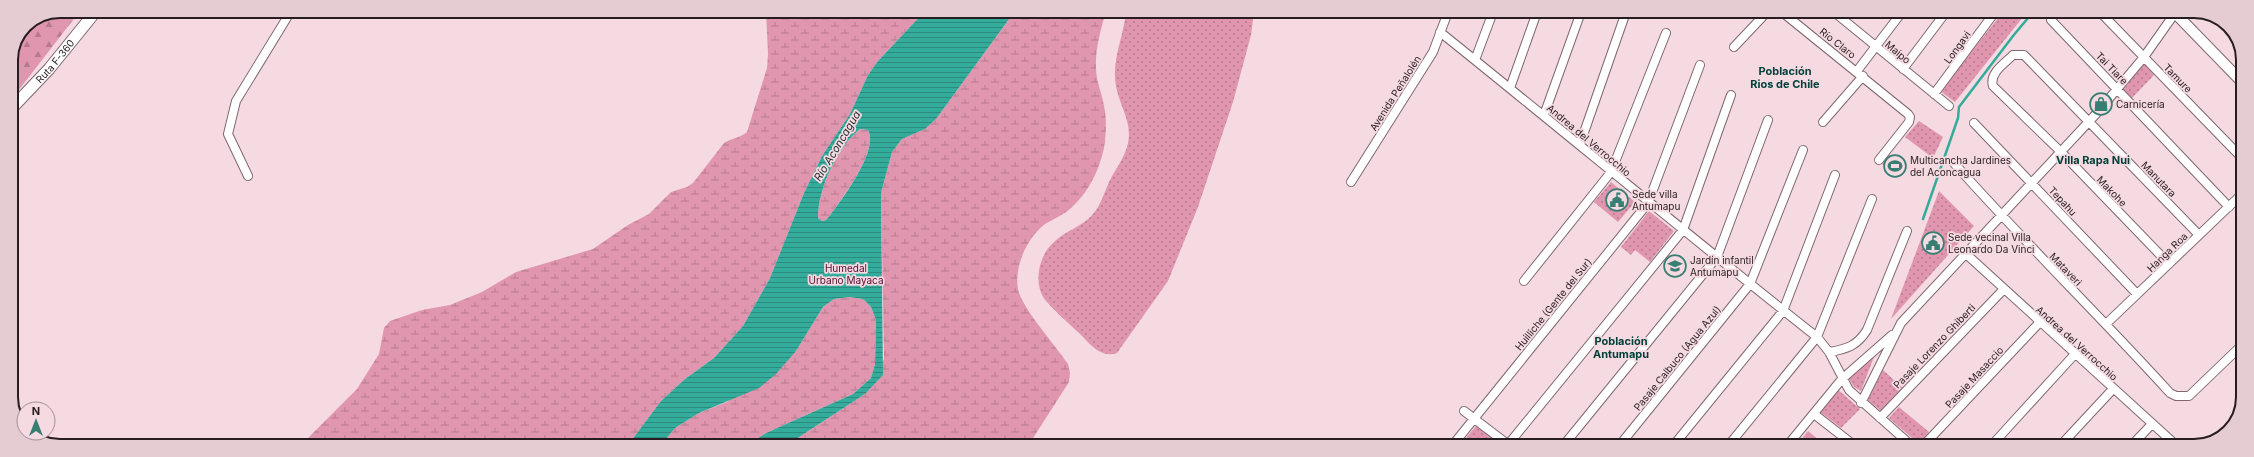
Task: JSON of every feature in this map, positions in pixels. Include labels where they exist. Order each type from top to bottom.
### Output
[{"type":"main road","name":"Ruta F-360","points":[[18,102],[49,69],[90,18]]},
{"type":"street","points":[[248,176],[228,134],[236,101],[287,18]]},
{"type":"street","name":"Avenida Peñalolén","points":[[1351,182],[1433,52],[1446,18]]},
{"type":"street","points":[[1475,60],[1491,18]]},
{"type":"street","points":[[1510,88],[1535,18]]},
{"type":"street","points":[[1544,115],[1578,18]]},
{"type":"street","points":[[1580,144],[1624,18]]},
{"type":"street","points":[[1734,47],[1761,18]]},
{"type":"street","name":"Río Claro","points":[[1790,18],[1906,111],[1910,117],[1909,122],[1879,160]]},
{"type":"street","name":"Maipo","points":[[1847,18],[1877,47],[1949,106]]},
{"type":"street","points":[[1823,122],[1860,74],[1898,18]]},
{"type":"street","points":[[1903,69],[1941,18]]},
{"type":"street","name":"Longavi","points":[[1934,94],[1991,18]]},
{"type":"street","name":"Tai Tiare","points":[[2052,18],[2051,20],[2118,88],[2229,207]]},
{"type":"street","name":"Tamure","points":[[2106,18],[2236,152]]},
{"type":"street","points":[[1793,439],[1842,379],[1896,331],[2000,215],[2062,153],[2144,57],[2171,18]]},
{"type":"street","points":[[2181,18],[2236,76]]},
{"type":"street","name":"Andrea del Verrocchio","points":[[1440,32],[1580,144],[1648,203],[1816,337],[1829,352],[1849,390],[1904,439]]},
{"type":"street","points":[[1524,281],[1611,172],[1666,34]]},
{"type":"street","name":"Manutara","points":[[1992,82],[1994,74],[2013,55],[2020,53],[2024,55],[2090,121],[2199,235]]},
{"type":"street","name":"Huilliche (Gente del Sur)","points":[[1458,439],[1648,203],[1700,65]]},
{"type":"street","name":"Makohe","points":[[1992,82],[1997,90],[2062,153],[2168,264]]},
{"type":"street","points":[[1513,439],[1683,230],[1731,95]]},
{"type":"street","points":[[1569,439],[1717,257],[1768,120]]},
{"type":"street","name":"Tepahu","points":[[1974,123],[2033,183],[2137,294]]},
{"type":"street","name":"Pasaje Calbuco (Agua Azul)","points":[[1625,439],[1750,284],[1802,150]]},
{"type":"street","name":"Mataveri","points":[[1953,162],[2000,215],[2118,335],[2170,393],[2176,396],[2189,396],[2236,351]]},
{"type":"street","points":[[1679,439],[1783,311],[1835,175]]},
{"type":"street","points":[[1734,439],[1816,337],[1872,199]]},
{"type":"street","name":"Hanga Roa","points":[[2106,324],[2236,200]]},
{"type":"street","points":[[1829,352],[1851,348],[1860,341],[1868,330],[1907,231]]},
{"type":"street","name":"Andrea del Verrocchio","points":[[1966,253],[2169,439]]},
{"type":"street","name":"Pasaje Lorenzo Ghiberti","points":[[1880,418],[2004,288]]},
{"type":"street","name":"Pasaje Masaccio","points":[[1931,439],[2040,322]]},
{"type":"street","points":[[1862,403],[1896,331]]},
{"type":"street","points":[[1997,439],[2075,354]]},
{"type":"street","points":[[2067,439],[2114,389]]},
{"type":"street","points":[[1464,411],[1500,439]]},
{"type":"street","points":[[1814,414],[1846,439]]},
{"type":"street","points":[[2138,439],[2152,424]]},
{"type":"green space","points":[[60,18],[75,18],[18,91],[19,52],[21,44],[30,30],[44,21]]},
{"type":"green space","points":[[766,18],[918,18],[878,61],[868,75],[850,114],[822,156],[804,193],[770,278],[743,326],[714,358],[685,379],[661,401],[632,439],[307,439],[357,389],[379,354],[384,328],[390,321],[422,310],[450,305],[482,292],[516,272],[593,249],[628,225],[649,214],[671,192],[687,187],[693,183],[724,143],[742,136],[747,132],[767,68]]},
{"type":"green space","points":[[1010,18],[1104,18],[1096,54],[1096,73],[1103,101],[1106,122],[1104,148],[1099,165],[1083,196],[1065,213],[1045,224],[1027,245],[1020,262],[1017,280],[1018,289],[1025,306],[1068,364],[1070,373],[1069,382],[1032,439],[796,439],[865,394],[884,359],[881,193],[892,152],[902,139],[925,129],[936,119]]},
{"type":"green space","points":[[1125,18],[1253,18],[1251,35],[1233,102],[1198,207],[1168,281],[1117,353],[1106,354],[1096,350],[1049,304],[1042,295],[1039,274],[1042,260],[1049,247],[1063,235],[1084,223],[1096,210],[1127,147],[1129,139],[1128,123],[1118,94],[1115,77],[1116,58]]},
{"type":"green space","points":[[1998,18],[2022,18],[1955,102],[1940,91]]},
{"type":"green space","points":[[2144,64],[2154,75],[2132,98],[2123,90]]},
{"type":"green space","points":[[1919,121],[1943,137],[1933,158],[1905,137]]},
{"type":"green space","points":[[860,129],[868,130],[870,139],[869,149],[851,185],[831,214],[826,220],[822,221],[818,218],[821,195],[825,182],[830,170],[844,147]]},
{"type":"green space","name":"Multicancha Jardines del Aconcagua","points":[[1889,155],[1907,168],[1900,177],[1882,164]]},
{"type":"green space","points":[[1611,182],[1635,202],[1618,222],[1594,202]]},
{"type":"green space","points":[[1939,191],[1974,226],[1891,319]]},
{"type":"green space","points":[[1649,211],[1674,231],[1650,262],[1635,250],[1631,255],[1621,247]]},
{"type":"green space","points":[[849,297],[863,299],[871,307],[876,320],[875,364],[871,378],[853,394],[766,433],[757,439],[666,439],[675,428],[699,413],[727,402],[796,351],[823,307],[834,299]]},
{"type":"green space","points":[[1875,354],[1861,391],[1854,387],[1849,379]]},
{"type":"green space","points":[[1883,370],[1904,389],[1882,412],[1868,400]]},
{"type":"green space","points":[[1835,387],[1860,409],[1841,428],[1819,411]]},
{"type":"green space","points":[[1899,407],[1929,432],[1923,439],[1913,439],[1889,418]]},
{"type":"green space","points":[[1476,426],[1494,439],[1465,439]]},
{"type":"green space","points":[[1808,431],[1818,439],[1802,439]]},
{"type":"water","name":"Río Aconcagua","points":[[918,18],[1010,18],[936,119],[925,129],[902,139],[892,152],[881,193],[883,375],[865,394],[796,439],[757,439],[766,433],[853,394],[871,378],[875,364],[876,320],[871,307],[863,299],[849,297],[834,299],[823,307],[796,351],[776,374],[759,388],[699,413],[675,428],[666,439],[632,439],[661,401],[685,379],[714,358],[743,326],[770,278],[804,193],[822,156],[850,114],[868,75],[878,61]],"holes":[[[860,129],[868,130],[870,139],[869,149],[851,186],[831,214],[826,220],[822,221],[818,218],[821,194],[830,169],[837,157],[844,146]]]},
{"type":"waterway","points":[[1923,219],[1958,118],[1959,107],[2028,18]]},
{"type":"place","name":"Carnicería","points":[[2101,104]]},
{"type":"place","name":"Multicancha Jardines del Aconcagua","points":[[1895,166]]},
{"type":"place","name":"Sede villa Antumapu","points":[[1617,200]]},
{"type":"place","name":"Sede vecinal Villa Leonardo Da Vinci","points":[[1933,243]]},
{"type":"place","name":"Jardín infantil Antumapu","points":[[1675,266]]},
{"type":"district","name":"Población Rios de Chile","points":[[1785,77]]},
{"type":"district","name":"Villa Rapa Nui","points":[[2093,160]]},
{"type":"district","name":"Población Antumapu","points":[[1621,347]]},
{"type":"park label","name":"Humedal Urbano Mayaca","points":[[846,274]]}]
